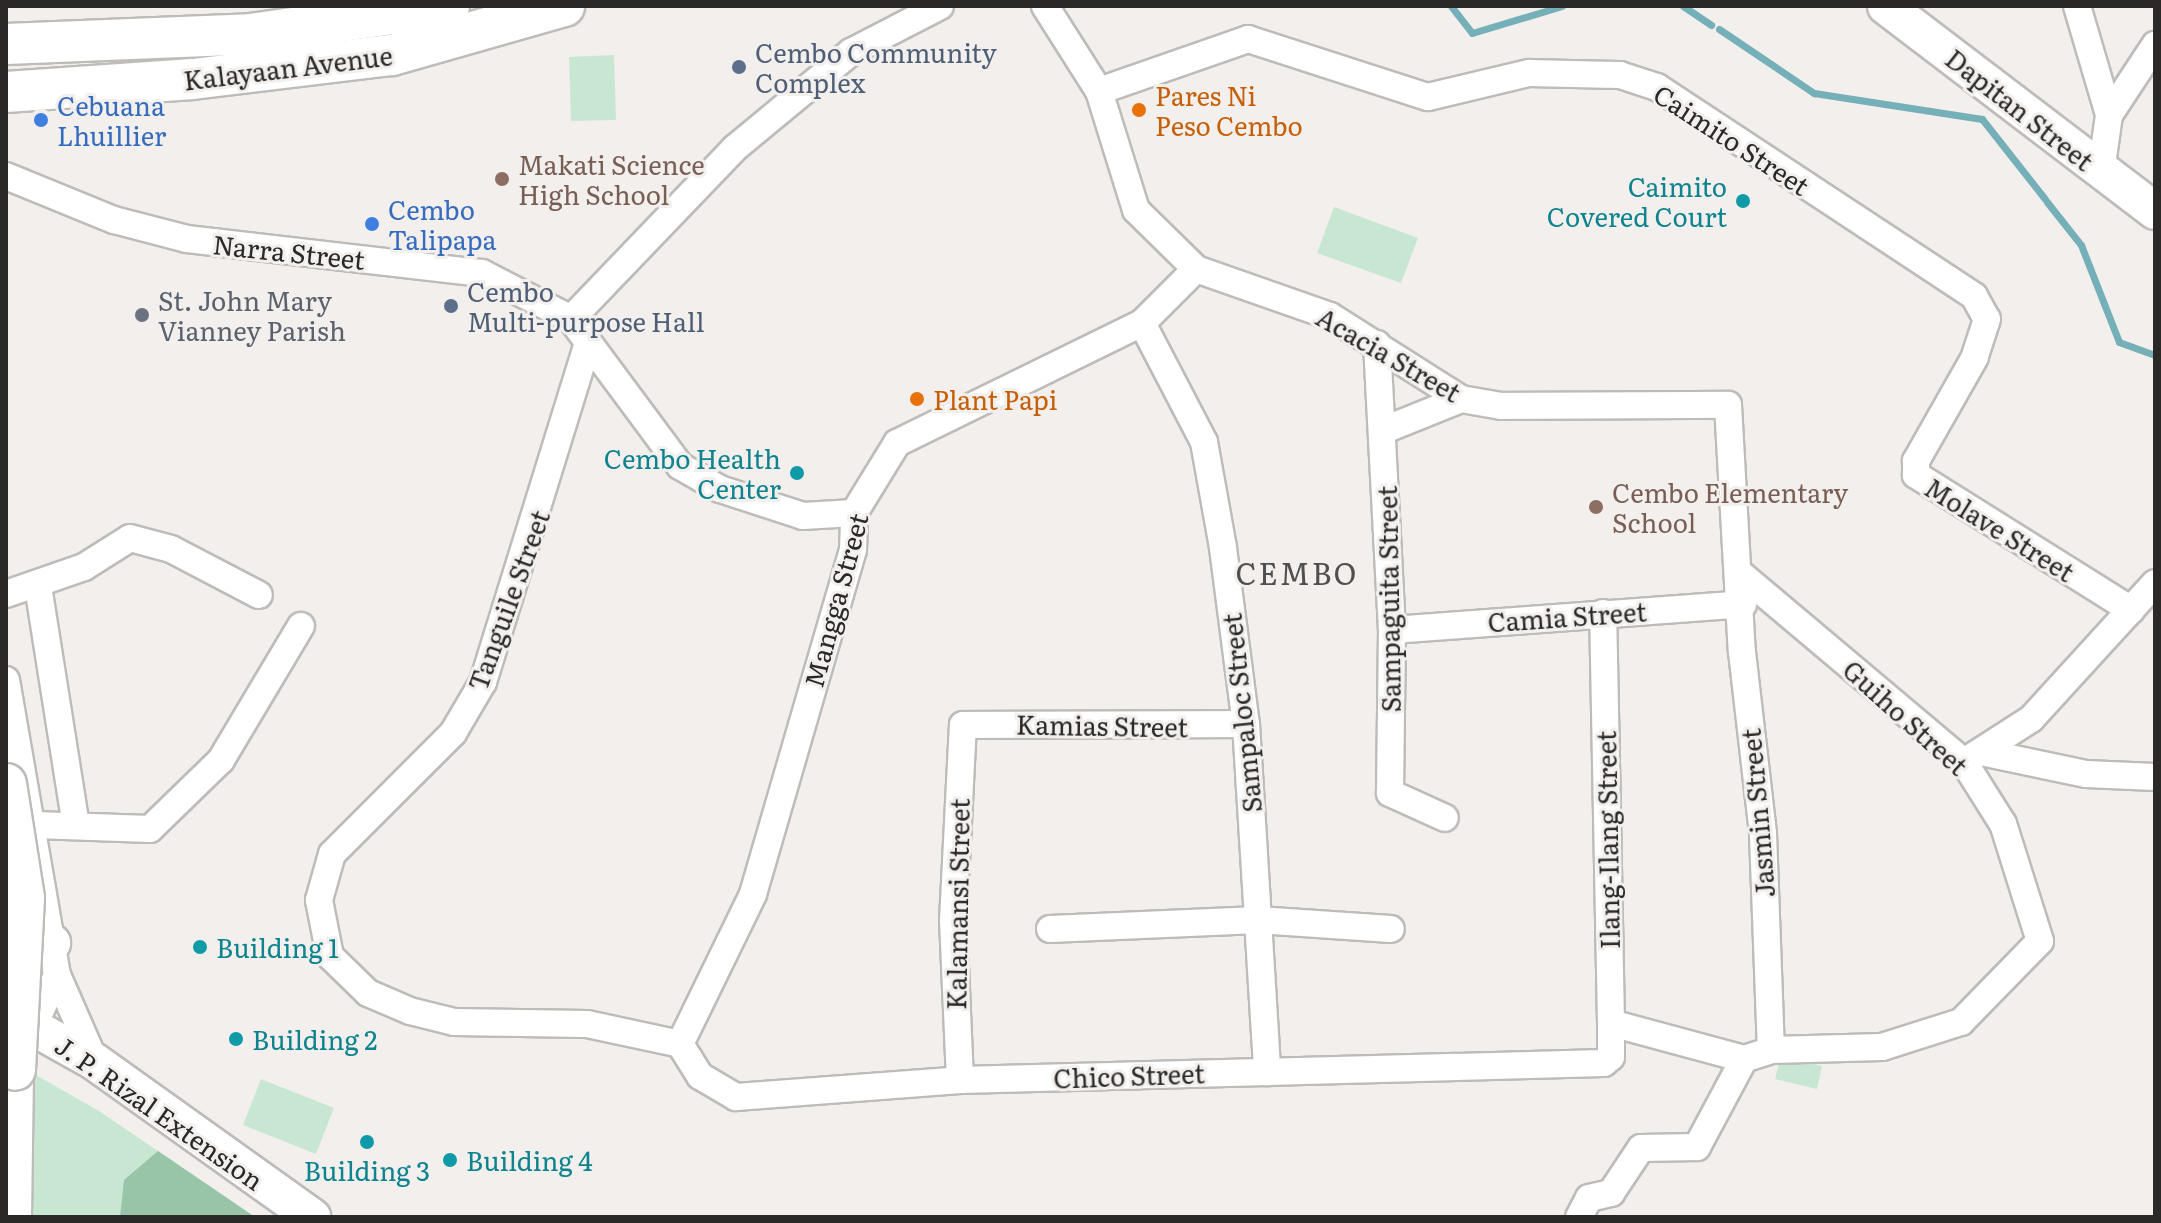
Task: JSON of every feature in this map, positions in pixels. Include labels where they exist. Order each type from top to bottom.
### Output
[{"type":"main road","name":"Kalayaan Avenue","points":[[6,44],[87,44],[250,34],[449,6]]},
{"type":"main road","name":"Kalayaan Avenue","points":[[6,92],[90,89],[392,55],[564,6]]},
{"type":"main road","name":"Dapitan Street","points":[[1889,7],[2155,211]]},
{"type":"main road","points":[[87,44],[85,66],[90,89]]},
{"type":"main road","points":[[6,784],[24,898],[15,1070],[13,1217]]},
{"type":"main road","points":[[6,959],[54,959]]},
{"type":"main road","name":"J. P. Rizal Extension","points":[[20,1020],[95,1062],[312,1217]]},
{"type":"street","points":[[854,513],[803,516],[720,489],[680,466],[587,346],[571,319],[735,148],[851,52],[940,6]]},
{"type":"street","name":"Acacia Street","points":[[1045,6],[1099,91],[1136,210],[1196,269],[1330,316],[1461,399],[1501,406],[1728,405],[1742,575]]},
{"type":"street","points":[[2077,6],[2109,115],[2101,172]]},
{"type":"street","name":"Caimito Street","points":[[1099,91],[1248,39],[1428,97],[1529,73],[1620,75],[1696,110],[1974,296]]},
{"type":"street","points":[[2109,115],[2155,45]]},
{"type":"street","name":"Narra Street","points":[[6,176],[187,239],[482,273],[571,319]]},
{"type":"street","name":"Mangga Street","points":[[680,1044],[753,894],[853,550],[854,513],[910,432],[1142,323],[1196,269]]},
{"type":"street","name":"Molave Street","points":[[1974,296],[1987,319],[1975,357],[1916,461],[1916,475],[2131,610]]},
{"type":"street","name":"Sampaloc Street","points":[[1142,323],[1204,442],[1246,724],[1267,1072]]},
{"type":"street","name":"Sampaguita Street","points":[[1377,344],[1384,430],[1392,630],[1390,793],[1445,818]]},
{"type":"street","name":"Tanguile Street","points":[[587,346],[483,682],[453,733],[332,854],[319,900],[330,956],[368,993],[410,1011],[454,1022],[587,1024],[680,1044]]},
{"type":"street","points":[[1384,430],[1435,415],[1461,399]]},
{"type":"street","points":[[6,594],[38,586],[130,538],[171,549],[259,595]]},
{"type":"street","name":"Jasmin Street","points":[[1742,575],[1771,1050]]},
{"type":"street","name":"Guiho Street","points":[[1742,575],[1975,757],[2042,929],[2036,952],[1961,1022],[1861,1051],[1771,1050],[1744,1059]]},
{"type":"street","points":[[1975,757],[2031,719],[2155,583]]},
{"type":"street","points":[[38,586],[76,826]]},
{"type":"street","name":"Camia Street","points":[[1392,630],[1743,604]]},
{"type":"street","name":"Ilang-Ilang Street","points":[[1603,613],[1611,1023],[1611,1057],[1604,1063]]},
{"type":"street","points":[[35,825],[150,829],[221,760],[301,626]]},
{"type":"street","points":[[6,680],[35,825],[54,959],[95,1062]]},
{"type":"street","name":"Kamias Street","points":[[961,729],[969,722],[1150,729],[1246,724]]},
{"type":"street","name":"Kalamansi Street","points":[[960,1080],[953,921],[961,729]]},
{"type":"street","points":[[1975,757],[2086,774],[2155,777]]},
{"type":"street","points":[[1050,929],[1258,920],[1391,929]]},
{"type":"street","points":[[20,1020],[54,959]]},
{"type":"street","points":[[1579,1217],[1589,1198],[1611,1193],[1641,1148],[1697,1147],[1744,1059],[1611,1023]]},
{"type":"street","name":"Chico Street","points":[[680,1044],[700,1076],[736,1097],[960,1080],[1604,1063]]},
{"type":"green space","points":[[614,55],[616,120],[571,121],[569,57]]},
{"type":"green space","points":[[1334,207],[1418,238],[1401,283],[1317,253]]},
{"type":"green space","points":[[1781,1056],[1822,1066],[1817,1089],[1775,1079]]},
{"type":"green space","points":[[6,1058],[99,1111],[255,1217],[6,1217]]},
{"type":"green space","points":[[261,1079],[334,1108],[316,1154],[243,1125]]},
{"type":"green space","points":[[158,1151],[255,1217],[120,1217],[124,1180]]},
{"type":"waterway","points":[[1451,6],[1472,33],[1562,6]]},
{"type":"waterway","points":[[1683,6],[1711,25]]},
{"type":"waterway","points":[[1719,29],[1814,93],[1982,119],[2045,199]]},
{"type":"waterway","points":[[2047,202],[2081,245],[2119,342],[2155,355]]},
{"type":"place","name":"Cembo Community Complex","points":[[739,67]]},
{"type":"place","name":"Pares Ni Peso Cembo","points":[[1139,110]]},
{"type":"place","name":"Cebuana Lhuillier","points":[[41,120]]},
{"type":"place","name":"Makati Science High School","points":[[502,179]]},
{"type":"place","name":"Caimito Covered Court","points":[[1743,201]]},
{"type":"place","name":"Cembo Talipapa","points":[[372,224]]},
{"type":"place","name":"Cembo Multi-purpose Hall","points":[[451,306]]},
{"type":"place","name":"St. John Mary Vianney Parish","points":[[142,315]]},
{"type":"place","name":"Plant Papi","points":[[917,399]]},
{"type":"place","name":"Cembo Health Center","points":[[797,473]]},
{"type":"place","name":"Cembo Elementary School","points":[[1596,507]]},
{"type":"place","name":"Building 1","points":[[200,947]]},
{"type":"place","name":"Building 2","points":[[236,1039]]},
{"type":"place","name":"Building 3","points":[[367,1142]]},
{"type":"place","name":"Building 4","points":[[450,1160]]},
{"type":"district","name":"CEMBO","points":[[1297,572]]}]
